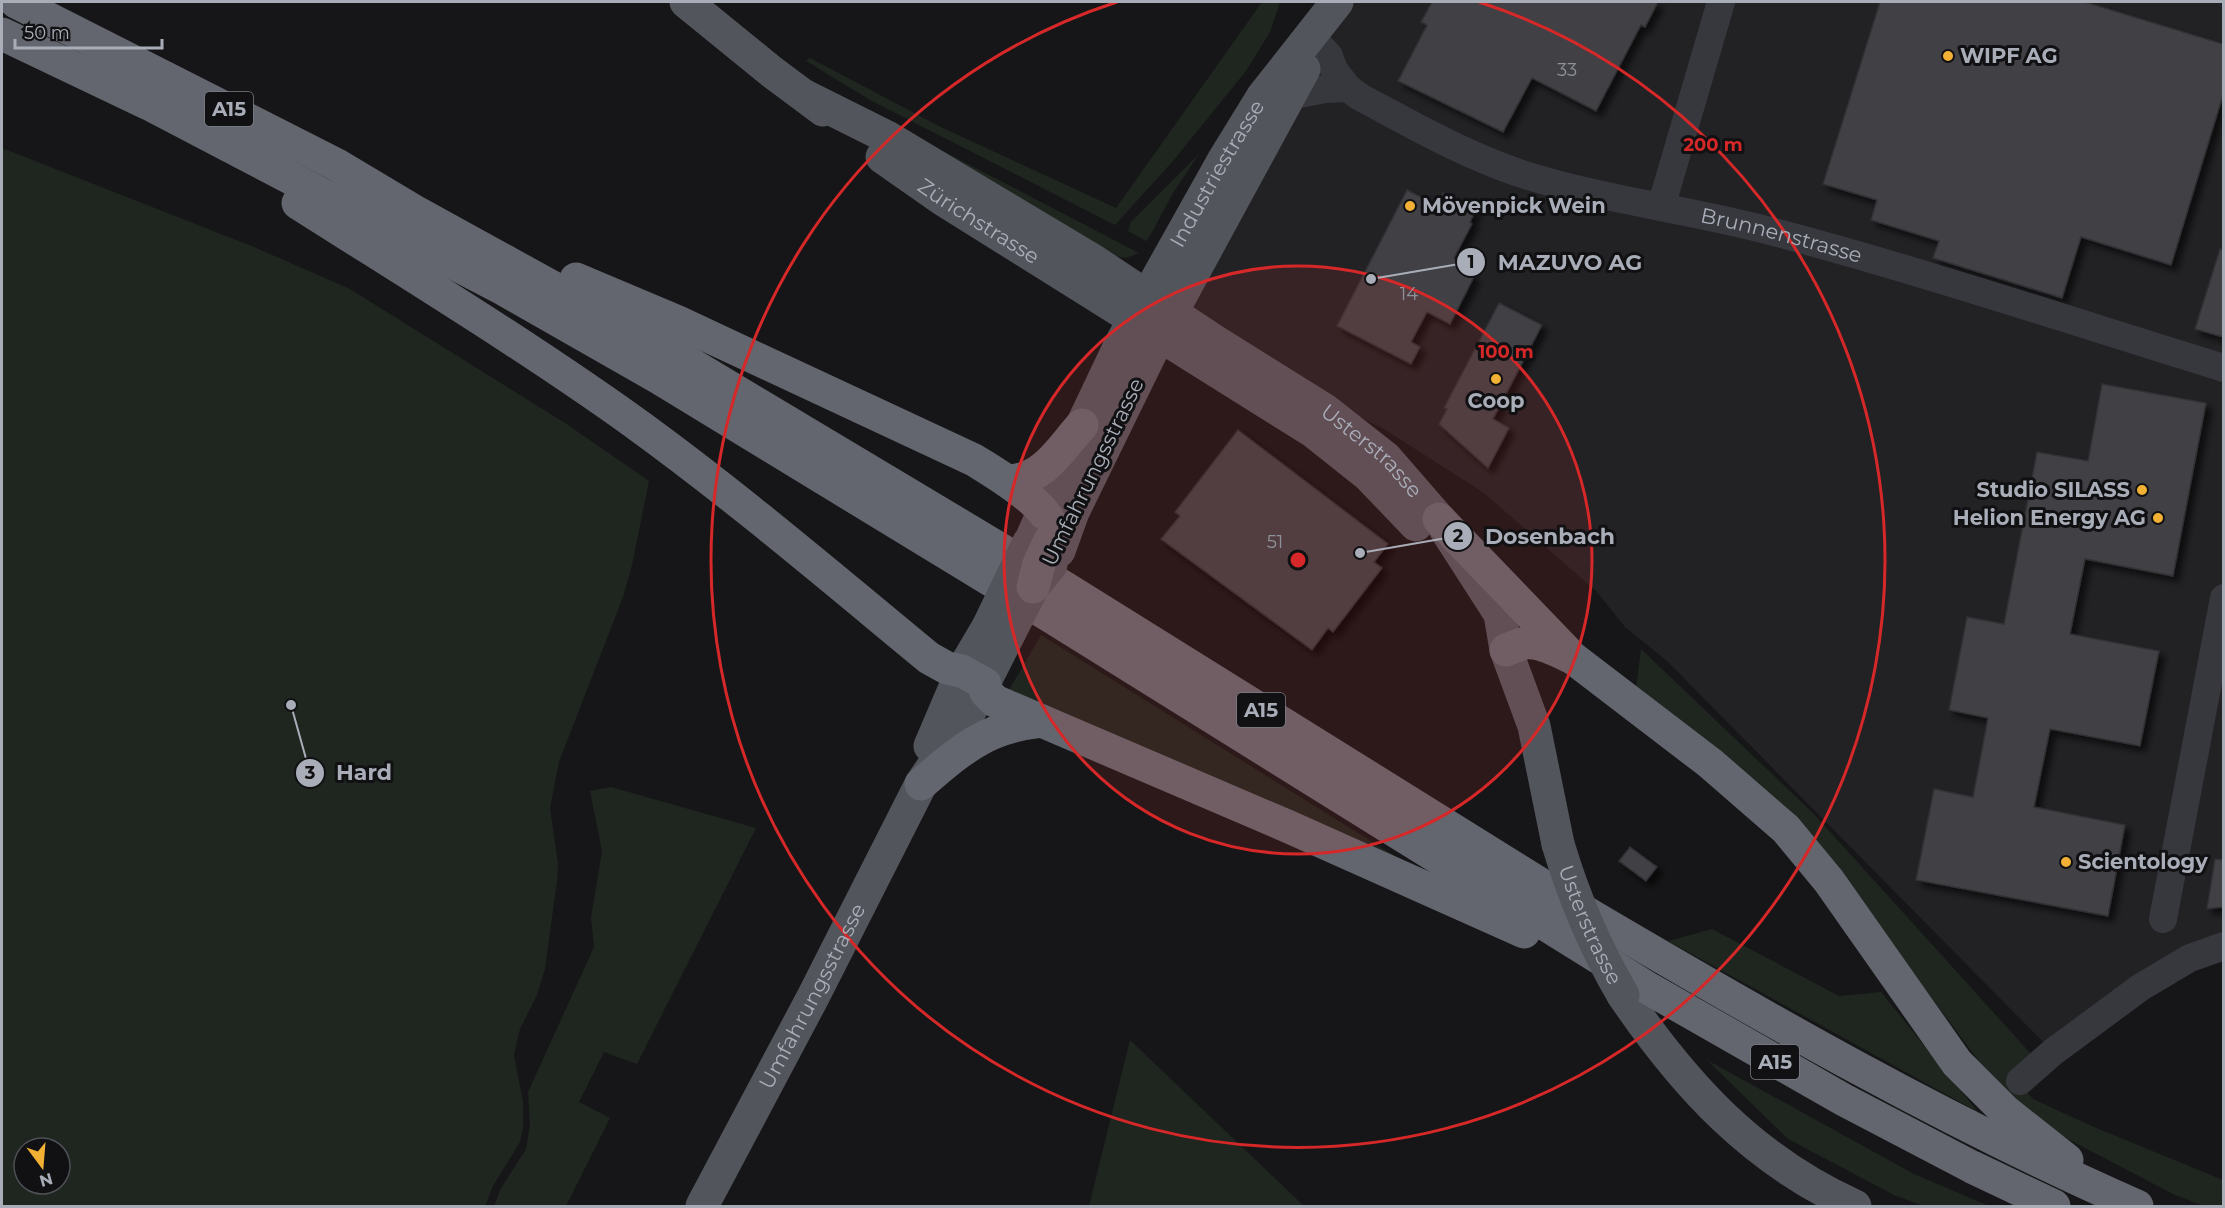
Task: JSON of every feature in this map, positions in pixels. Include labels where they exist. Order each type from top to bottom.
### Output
[{"type":"highway","name":"A15","points":[[16,2],[337,165],[414,211],[664,348],[1065,588],[1590,915],[1905,1094],[1984,1135],[2125,1201]]},
{"type":"highway","name":"A15","points":[[2,34],[149,104],[503,289],[659,378],[1053,618],[1646,987],[1844,1100],[1972,1167],[2054,1206]]},
{"type":"highway","points":[[149,104],[206,144],[543,359],[636,424],[735,499],[929,658],[973,678],[995,701],[1287,826],[1646,987]]},
{"type":"highway","points":[[414,211],[689,327],[974,460],[1008,481],[1046,537],[1033,587]]},
{"type":"highway","points":[[1008,481],[1024,480],[1036,474],[1082,425]]},
{"type":"highway","points":[[1440,519],[1574,659],[1710,763],[1786,829],[1819,868],[1927,1022],[1971,1079],[2005,1111],[2125,1201]]},
{"type":"highway","points":[[1506,650],[1524,643],[1532,644],[1574,659]]},
{"type":"highway","points":[[921,783],[962,750],[984,736],[1012,726],[1042,722]]},
{"type":"main road","name":"Zürichstrasse","points":[[686,2],[771,72],[875,152],[942,199],[1153,315]]},
{"type":"main road","name":"Industriestrasse","points":[[1153,315],[1247,119],[1297,50],[1311,37],[1337,2]]},
{"type":"main road","name":"Industriestrasse","points":[[1153,315],[1310,60],[1311,37]]},
{"type":"main road","name":"Umfahrungsstrasse","points":[[702,1206],[813,997],[921,783],[931,741],[973,678],[1046,537],[1082,425],[1153,315]]},
{"type":"main road","name":"Umfahrungsstrasse","points":[[1046,537],[1073,512],[1153,315]]},
{"type":"main road","name":"Usterstrasse","points":[[1153,315],[1325,410],[1357,434],[1397,470],[1440,519],[1500,615],[1506,650],[1534,726],[1558,844],[1576,901],[1623,995],[1664,1054],[1710,1105],[1747,1138],[1795,1175],[1855,1206]]},
{"type":"main road","name":"Usterstrasse","points":[[1153,315],[1314,432],[1368,475],[1398,504],[1429,540],[1453,574],[1481,621],[1506,650]]},
{"type":"main road","name":"Umfahrungsstrasse","points":[[999,630],[1033,587]]},
{"type":"street","points":[[1661,207],[1721,2]]},
{"type":"street","name":"Brunnenstrasse","points":[[1311,37],[1329,56],[1334,70],[1348,88],[1360,97],[1480,159],[1518,172],[1597,193],[1771,231],[2223,368]]},
{"type":"street","points":[[1289,96],[1326,89],[1348,88]]},
{"type":"street","points":[[2163,919],[2222,616]]},
{"type":"street","points":[[2020,1081],[2053,1052],[2141,987],[2190,958],[2223,946]]},
{"type":"shaded area","points":[[1262,2],[1280,2],[1270,32],[1246,71],[1173,161],[1115,225],[870,100],[806,61],[810,58],[941,127],[1116,208]]},
{"type":"shaded area","points":[[1337,2],[2223,2],[2223,946],[2053,1052],[1667,661],[1625,627],[1596,591],[1484,493],[1384,429],[1255,365],[1171,313]]},
{"type":"shaded area","points":[[893,125],[1139,253],[1126,258],[1113,256]]},
{"type":"shaded area","points":[[2,148],[254,247],[350,289],[565,423],[649,481],[623,597],[559,762],[550,808],[558,864],[557,881],[545,969],[537,995],[520,1029],[514,1055],[523,1102],[523,1128],[520,1142],[493,1186],[485,1206],[2,1206]]},
{"type":"shaded area","points":[[1199,154],[1173,193],[1146,241],[1128,231],[1131,222]]},
{"type":"shaded area","points":[[1041,635],[1438,883],[1005,697]]},
{"type":"shaded area","points":[[1641,649],[1814,814],[2032,1055],[2012,1076],[2033,1099],[2094,1127],[2223,1180],[2223,1206],[2204,1206],[2173,1194],[2068,1139],[2005,1096],[1848,886],[1636,688]]},
{"type":"shaded area","points":[[611,787],[756,828],[637,1064],[604,1052],[579,1102],[610,1118],[566,1206],[494,1206],[501,1188],[526,1149],[530,1125],[528,1092],[594,947],[591,918],[602,851],[590,791]]},
{"type":"shaded area","points":[[1712,929],[1839,996],[1881,992],[1978,1112],[1668,941]]},
{"type":"shaded area","points":[[1130,1040],[1304,1206],[1089,1206]]},
{"type":"shaded area","points":[[1707,1060],[1914,1174],[1989,1206],[1923,1206],[1894,1195],[1788,1139]]},
{"type":"building","points":[[1432,2],[1658,2],[1645,27],[1641,25],[1596,111],[1532,78],[1503,132],[1398,81],[1427,25],[1421,22]]},
{"type":"building","points":[[1880,2],[2085,2],[2223,44],[2223,95],[2171,265],[2081,237],[2062,298],[1933,258],[1939,241],[1871,220],[1877,200],[1823,184]]},
{"type":"building","points":[[1407,190],[1436,205],[1443,193],[1476,210],[1470,222],[1472,224],[1454,258],[1474,277],[1450,324],[1427,312],[1411,342],[1420,347],[1411,364],[1337,326]]},
{"type":"building","points":[[2220,249],[2223,250],[2223,337],[2195,329]]},
{"type":"building","points":[[1499,303],[1542,325],[1493,419],[1509,428],[1488,468],[1439,424],[1447,409],[1444,408]]},
{"type":"building","points":[[2102,384],[2206,403],[2173,576],[2085,559],[2070,634],[2159,651],[2140,746],[2050,729],[2034,807],[2125,825],[2108,916],[1916,880],[1934,789],[1973,797],[1988,718],[1949,710],[1967,617],[2004,624],[2037,452],[2088,461]]},
{"type":"building","points":[[1238,430],[1388,544],[1374,562],[1382,568],[1333,632],[1328,628],[1312,650],[1161,539],[1180,516],[1175,512]]},
{"type":"building","points":[[1630,847],[1657,867],[1646,881],[1619,861]]},
{"type":"building","points":[[2215,859],[2223,860],[2223,907],[2207,909]]},
{"type":"place","name":"WIPF AG","points":[[1948,56]]},
{"type":"place","name":"Mövenpick Wein","points":[[1410,206]]},
{"type":"place","name":"MAZUVO AG","points":[[1371,279]]},
{"type":"place","name":"Coop","points":[[1496,379]]},
{"type":"place","name":"Studio SILASS","points":[[2142,490]]},
{"type":"place","name":"Helion Energy AG","points":[[2158,518]]},
{"type":"place","name":"Dosenbach","points":[[1360,553]]},
{"type":"place","name":"Hard","points":[[291,705]]},
{"type":"place","name":"Scientology","points":[[2066,862]]}]
